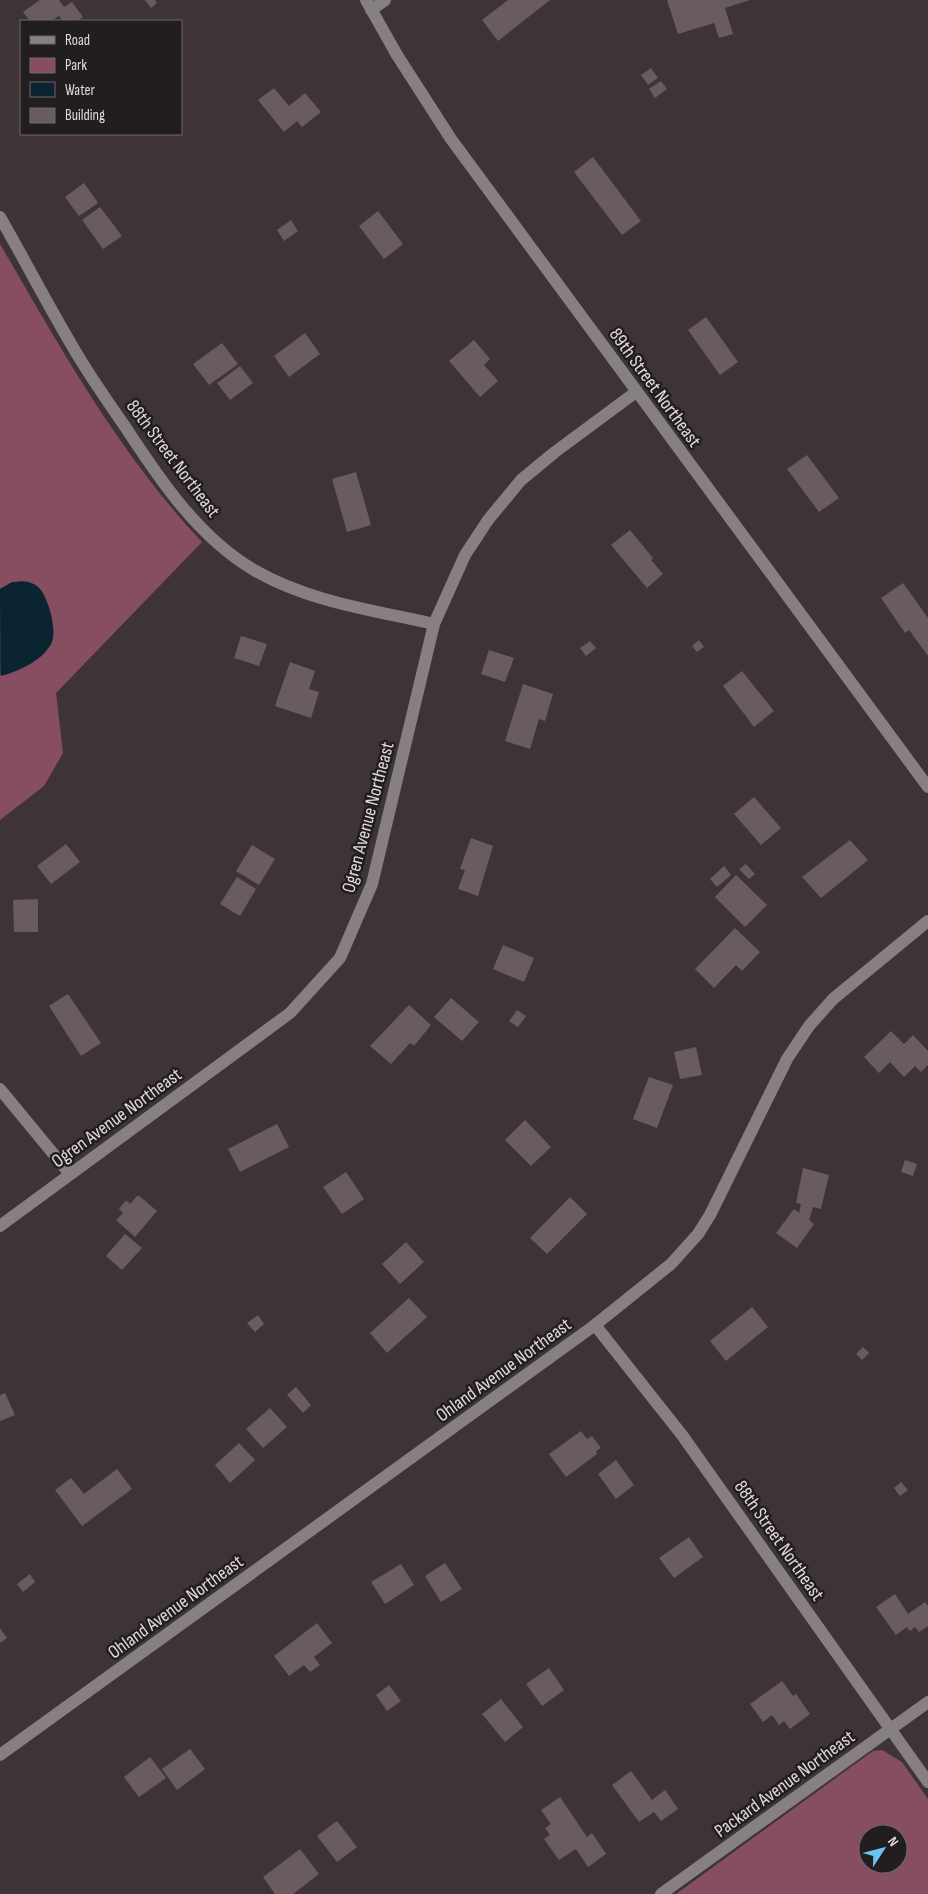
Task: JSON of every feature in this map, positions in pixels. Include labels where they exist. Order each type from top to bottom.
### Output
[{"type":"street","points":[[369,5],[386,0]]},
{"type":"street","name":"89th Street Northeast","points":[[369,5],[397,55],[451,139],[928,787]]},
{"type":"street","name":"88th Street Northeast","points":[[0,217],[80,359],[132,437],[161,479],[194,520],[220,546],[253,570],[284,586],[326,600],[434,624]]},
{"type":"street","name":"Ogren Avenue Northeast","points":[[0,1226],[290,1013],[340,958],[372,884],[434,624],[465,555],[488,520],[521,480],[555,452],[636,392]]},
{"type":"street","name":"Ohland Avenue Northeast","points":[[0,1755],[595,1325],[671,1264],[698,1234],[710,1215],[787,1059],[809,1026],[833,999],[928,921]]},
{"type":"street","points":[[0,1089],[70,1174]]},
{"type":"street","name":"88th Street Northeast","points":[[595,1325],[682,1435],[928,1782]]},
{"type":"street","name":"Packard Avenue Northeast","points":[[661,1894],[928,1702]]},
{"type":"green space","points":[[0,244],[68,360],[117,436],[172,508],[202,542],[56,693],[63,753],[44,786],[0,820],[0,675],[52,641],[47,603],[35,585],[26,581],[14,582],[0,589]]},
{"type":"green space","points":[[882,1750],[902,1762],[928,1799],[928,1894],[676,1894],[873,1751]]},
{"type":"water","points":[[12,582],[32,583],[42,591],[51,613],[53,637],[48,649],[37,660],[23,668],[1,676],[0,589]]},
{"type":"building","points":[[40,0],[59,0],[64,7],[72,2],[83,17],[78,20],[62,20],[59,16],[53,20],[29,20],[23,12]]},
{"type":"building","points":[[145,0],[155,0],[157,3],[151,8]]},
{"type":"building","points":[[508,0],[550,0],[498,41],[482,20]]},
{"type":"building","points":[[667,0],[750,0],[725,8],[733,34],[719,38],[714,23],[678,34]]},
{"type":"building","points":[[651,68],[658,78],[648,85],[641,75]]},
{"type":"building","points":[[661,81],[667,89],[655,98],[649,89]]},
{"type":"building","points":[[274,88],[289,106],[305,93],[321,112],[302,127],[297,121],[284,132],[258,100]]},
{"type":"building","points":[[593,157],[641,221],[622,235],[574,172]]},
{"type":"building","points":[[84,183],[98,203],[79,216],[65,197]]},
{"type":"building","points":[[100,207],[122,236],[103,249],[82,220]]},
{"type":"building","points":[[378,211],[403,244],[384,259],[359,226]]},
{"type":"building","points":[[291,220],[298,231],[284,241],[277,230]]},
{"type":"building","points":[[706,317],[738,362],[720,375],[688,330]]},
{"type":"building","points":[[305,333],[320,354],[289,377],[274,356]]},
{"type":"building","points":[[474,340],[490,359],[484,365],[498,381],[480,397],[449,361]]},
{"type":"building","points":[[222,343],[238,364],[209,385],[193,364]]},
{"type":"building","points":[[240,366],[253,383],[230,400],[217,383]]},
{"type":"building","points":[[807,455],[839,498],[819,512],[787,469]]},
{"type":"building","points":[[356,472],[371,525],[347,532],[332,479]]},
{"type":"building","points":[[630,530],[653,558],[651,560],[663,574],[647,588],[611,545]]},
{"type":"building","points":[[903,583],[928,618],[928,656],[909,630],[905,633],[881,598]]},
{"type":"building","points":[[241,636],[267,644],[259,666],[234,658]]},
{"type":"building","points":[[699,640],[704,647],[697,652],[692,646]]},
{"type":"building","points":[[590,641],[596,648],[586,656],[580,648]]},
{"type":"building","points":[[489,650],[514,658],[505,682],[481,674]]},
{"type":"building","points":[[290,662],[315,671],[309,689],[319,692],[311,718],[275,706]]},
{"type":"building","points":[[742,671],[774,711],[754,727],[723,686]]},
{"type":"building","points":[[523,684],[553,694],[545,721],[539,719],[530,749],[505,741]]},
{"type":"building","points":[[754,797],[781,828],[761,845],[734,814]]},
{"type":"building","points":[[471,838],[493,846],[478,896],[458,889],[465,870],[460,869]]},
{"type":"building","points":[[850,840],[868,860],[821,898],[802,877]]},
{"type":"building","points":[[66,844],[80,862],[51,884],[37,866]]},
{"type":"building","points":[[252,845],[275,859],[259,885],[236,871]]},
{"type":"building","points":[[746,864],[755,874],[749,879],[739,869]]},
{"type":"building","points":[[724,866],[731,875],[717,887],[710,879]]},
{"type":"building","points":[[736,875],[767,905],[745,927],[715,897]]},
{"type":"building","points":[[237,877],[256,889],[240,916],[220,904]]},
{"type":"building","points":[[38,899],[38,932],[14,932],[13,900]]},
{"type":"building","points":[[735,928],[760,952],[742,971],[736,965],[714,988],[695,969]]},
{"type":"building","points":[[503,945],[534,958],[524,982],[493,969]]},
{"type":"building","points":[[68,994],[101,1043],[81,1056],[49,1006]]},
{"type":"building","points":[[451,998],[479,1022],[462,1041],[434,1017]]},
{"type":"building","points":[[409,1005],[431,1025],[414,1046],[410,1043],[391,1064],[370,1046]]},
{"type":"building","points":[[517,1010],[526,1016],[518,1027],[509,1021]]},
{"type":"building","points":[[891,1031],[904,1044],[913,1035],[928,1051],[928,1065],[921,1072],[915,1066],[904,1077],[890,1062],[879,1073],[864,1057]]},
{"type":"building","points":[[696,1047],[702,1075],[680,1079],[674,1052]]},
{"type":"building","points":[[649,1077],[673,1085],[657,1128],[633,1119]]},
{"type":"building","points":[[525,1120],[551,1147],[531,1166],[505,1140]]},
{"type":"building","points":[[277,1124],[289,1147],[240,1172],[228,1149]]},
{"type":"building","points":[[905,1160],[917,1164],[913,1176],[901,1172]]},
{"type":"building","points":[[803,1168],[829,1175],[821,1209],[813,1207],[809,1220],[814,1224],[797,1248],[776,1233],[794,1209],[799,1213],[801,1204],[796,1203]]},
{"type":"building","points":[[346,1172],[364,1199],[342,1214],[323,1187]]},
{"type":"building","points":[[138,1195],[157,1211],[135,1237],[116,1220],[123,1213],[119,1209],[126,1200],[130,1204]]},
{"type":"building","points":[[570,1197],[587,1214],[547,1254],[530,1238]]},
{"type":"building","points":[[125,1234],[142,1248],[122,1270],[106,1256]]},
{"type":"building","points":[[406,1242],[424,1262],[400,1284],[382,1264]]},
{"type":"building","points":[[409,1298],[427,1317],[387,1353],[370,1333]]},
{"type":"building","points":[[752,1307],[768,1327],[726,1361],[710,1341]]},
{"type":"building","points":[[258,1315],[264,1324],[255,1332],[247,1323]]},
{"type":"building","points":[[863,1347],[869,1353],[862,1360],[856,1354]]},
{"type":"building","points":[[296,1387],[311,1405],[303,1413],[287,1395]]},
{"type":"building","points":[[5,1393],[15,1415],[0,1421],[0,1395]]},
{"type":"building","points":[[270,1408],[287,1427],[263,1448],[246,1429]]},
{"type":"building","points":[[581,1431],[587,1439],[592,1436],[601,1448],[596,1451],[597,1454],[566,1477],[549,1454]]},
{"type":"building","points":[[239,1443],[255,1460],[230,1483],[215,1465]]},
{"type":"building","points":[[616,1460],[634,1485],[616,1499],[598,1474]]},
{"type":"building","points":[[117,1469],[132,1489],[82,1526],[55,1490],[71,1478],[84,1494]]},
{"type":"building","points":[[901,1482],[908,1490],[900,1496],[894,1488]]},
{"type":"building","points":[[689,1537],[703,1557],[674,1578],[659,1558]]},
{"type":"building","points":[[445,1563],[462,1589],[441,1602],[425,1576]]},
{"type":"building","points":[[401,1564],[414,1585],[385,1604],[371,1582]]},
{"type":"building","points":[[30,1574],[35,1582],[23,1592],[17,1584]]},
{"type":"building","points":[[895,1594],[908,1614],[925,1602],[928,1606],[928,1626],[919,1632],[915,1627],[910,1631],[907,1627],[896,1635],[876,1607]]},
{"type":"building","points":[[317,1623],[332,1643],[314,1657],[320,1665],[310,1672],[304,1665],[289,1676],[274,1656]]},
{"type":"building","points":[[0,1628],[7,1638],[0,1643]]},
{"type":"building","points":[[549,1668],[564,1690],[542,1706],[526,1684]]},
{"type":"building","points":[[782,1681],[793,1696],[796,1694],[810,1714],[790,1729],[784,1721],[779,1725],[772,1715],[763,1722],[750,1704]]},
{"type":"building","points":[[389,1685],[401,1701],[387,1711],[376,1695]]},
{"type":"building","points":[[501,1699],[523,1727],[505,1742],[482,1714]]},
{"type":"building","points":[[190,1749],[205,1769],[177,1790],[162,1769]]},
{"type":"building","points":[[150,1757],[166,1778],[139,1797],[124,1777]]},
{"type":"building","points":[[631,1771],[652,1800],[665,1790],[678,1809],[661,1821],[654,1812],[639,1822],[612,1785]]},
{"type":"building","points":[[560,1797],[587,1837],[592,1833],[606,1854],[588,1867],[576,1849],[559,1860],[544,1839],[550,1835],[545,1828],[551,1824],[541,1810]]},
{"type":"building","points":[[337,1821],[357,1847],[337,1862],[317,1836]]},
{"type":"building","points":[[300,1849],[319,1874],[293,1894],[275,1894],[263,1877]]}]
